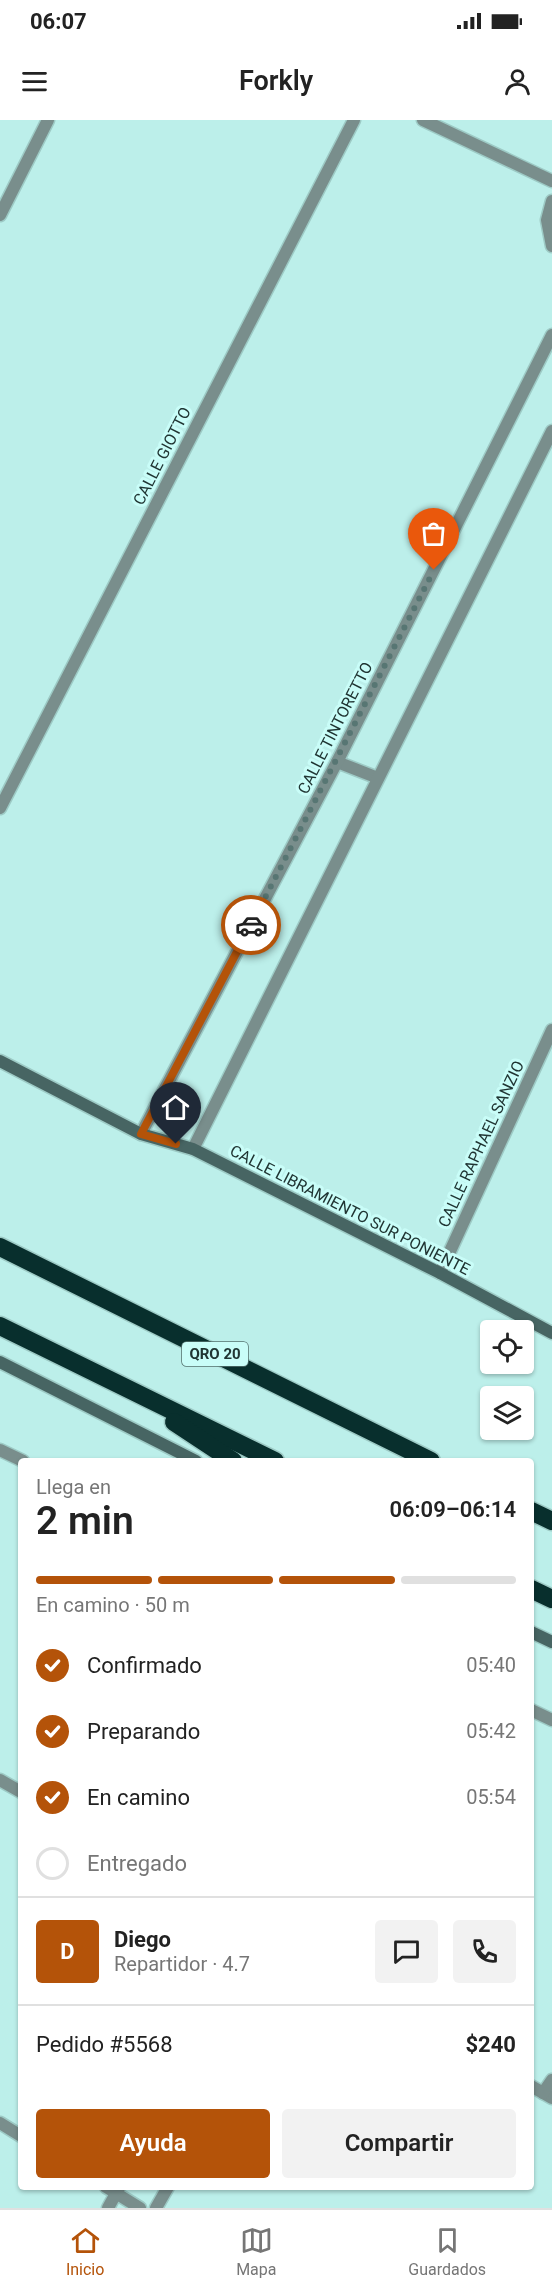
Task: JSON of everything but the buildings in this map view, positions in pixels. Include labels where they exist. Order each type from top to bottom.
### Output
[{"type":"highway","name":"QRO 20","points":[[0,1247],[425,1458]]},
{"type":"highway","points":[[0,1326],[269,1458]]},
{"type":"highway","points":[[113,1380],[229,1458]]},
{"type":"highway","points":[[534,1512],[552,1521]]},
{"type":"highway","points":[[534,1590],[552,1599]]},
{"type":"street","points":[[0,215],[48,120]]},
{"type":"street","name":"CALLE GIOTTO","points":[[0,808],[354,120]]},
{"type":"street","points":[[423,120],[552,181]]},
{"type":"street","points":[[552,201],[547,220],[552,246]]},
{"type":"street","name":"CALLE TINTORETTO","points":[[141,1134],[337,762],[552,335]]},
{"type":"street","points":[[193,1149],[552,431]]},
{"type":"street","points":[[337,762],[378,778]]},
{"type":"street","name":"CALLE RAPHAEL SANZIO","points":[[440,1273],[552,1030]]},
{"type":"street","name":"CALLE LIBRAMIENTO SUR PONIENTE","points":[[0,1061],[141,1134],[193,1149],[440,1273],[552,1333]]},
{"type":"street","points":[[0,1362],[190,1458]]},
{"type":"street","points":[[0,1450],[18,1459]]},
{"type":"street","points":[[534,1633],[552,1642]]},
{"type":"street","points":[[534,1711],[552,1720]]},
{"type":"street","points":[[0,1780],[18,1790]]},
{"type":"street","points":[[534,2088],[548,2095],[552,2080]]},
{"type":"street","points":[[0,2123],[18,2134]]},
{"type":"street","points":[[108,2208],[114,2190]]},
{"type":"street","points":[[115,2190],[140,2208]]},
{"type":"street","points":[[156,2208],[166,2190]]},
{"type":"way so far","points":[[251,925],[434,570]]},
{"type":"route","points":[[176,1144],[141,1134],[251,925]]}]
